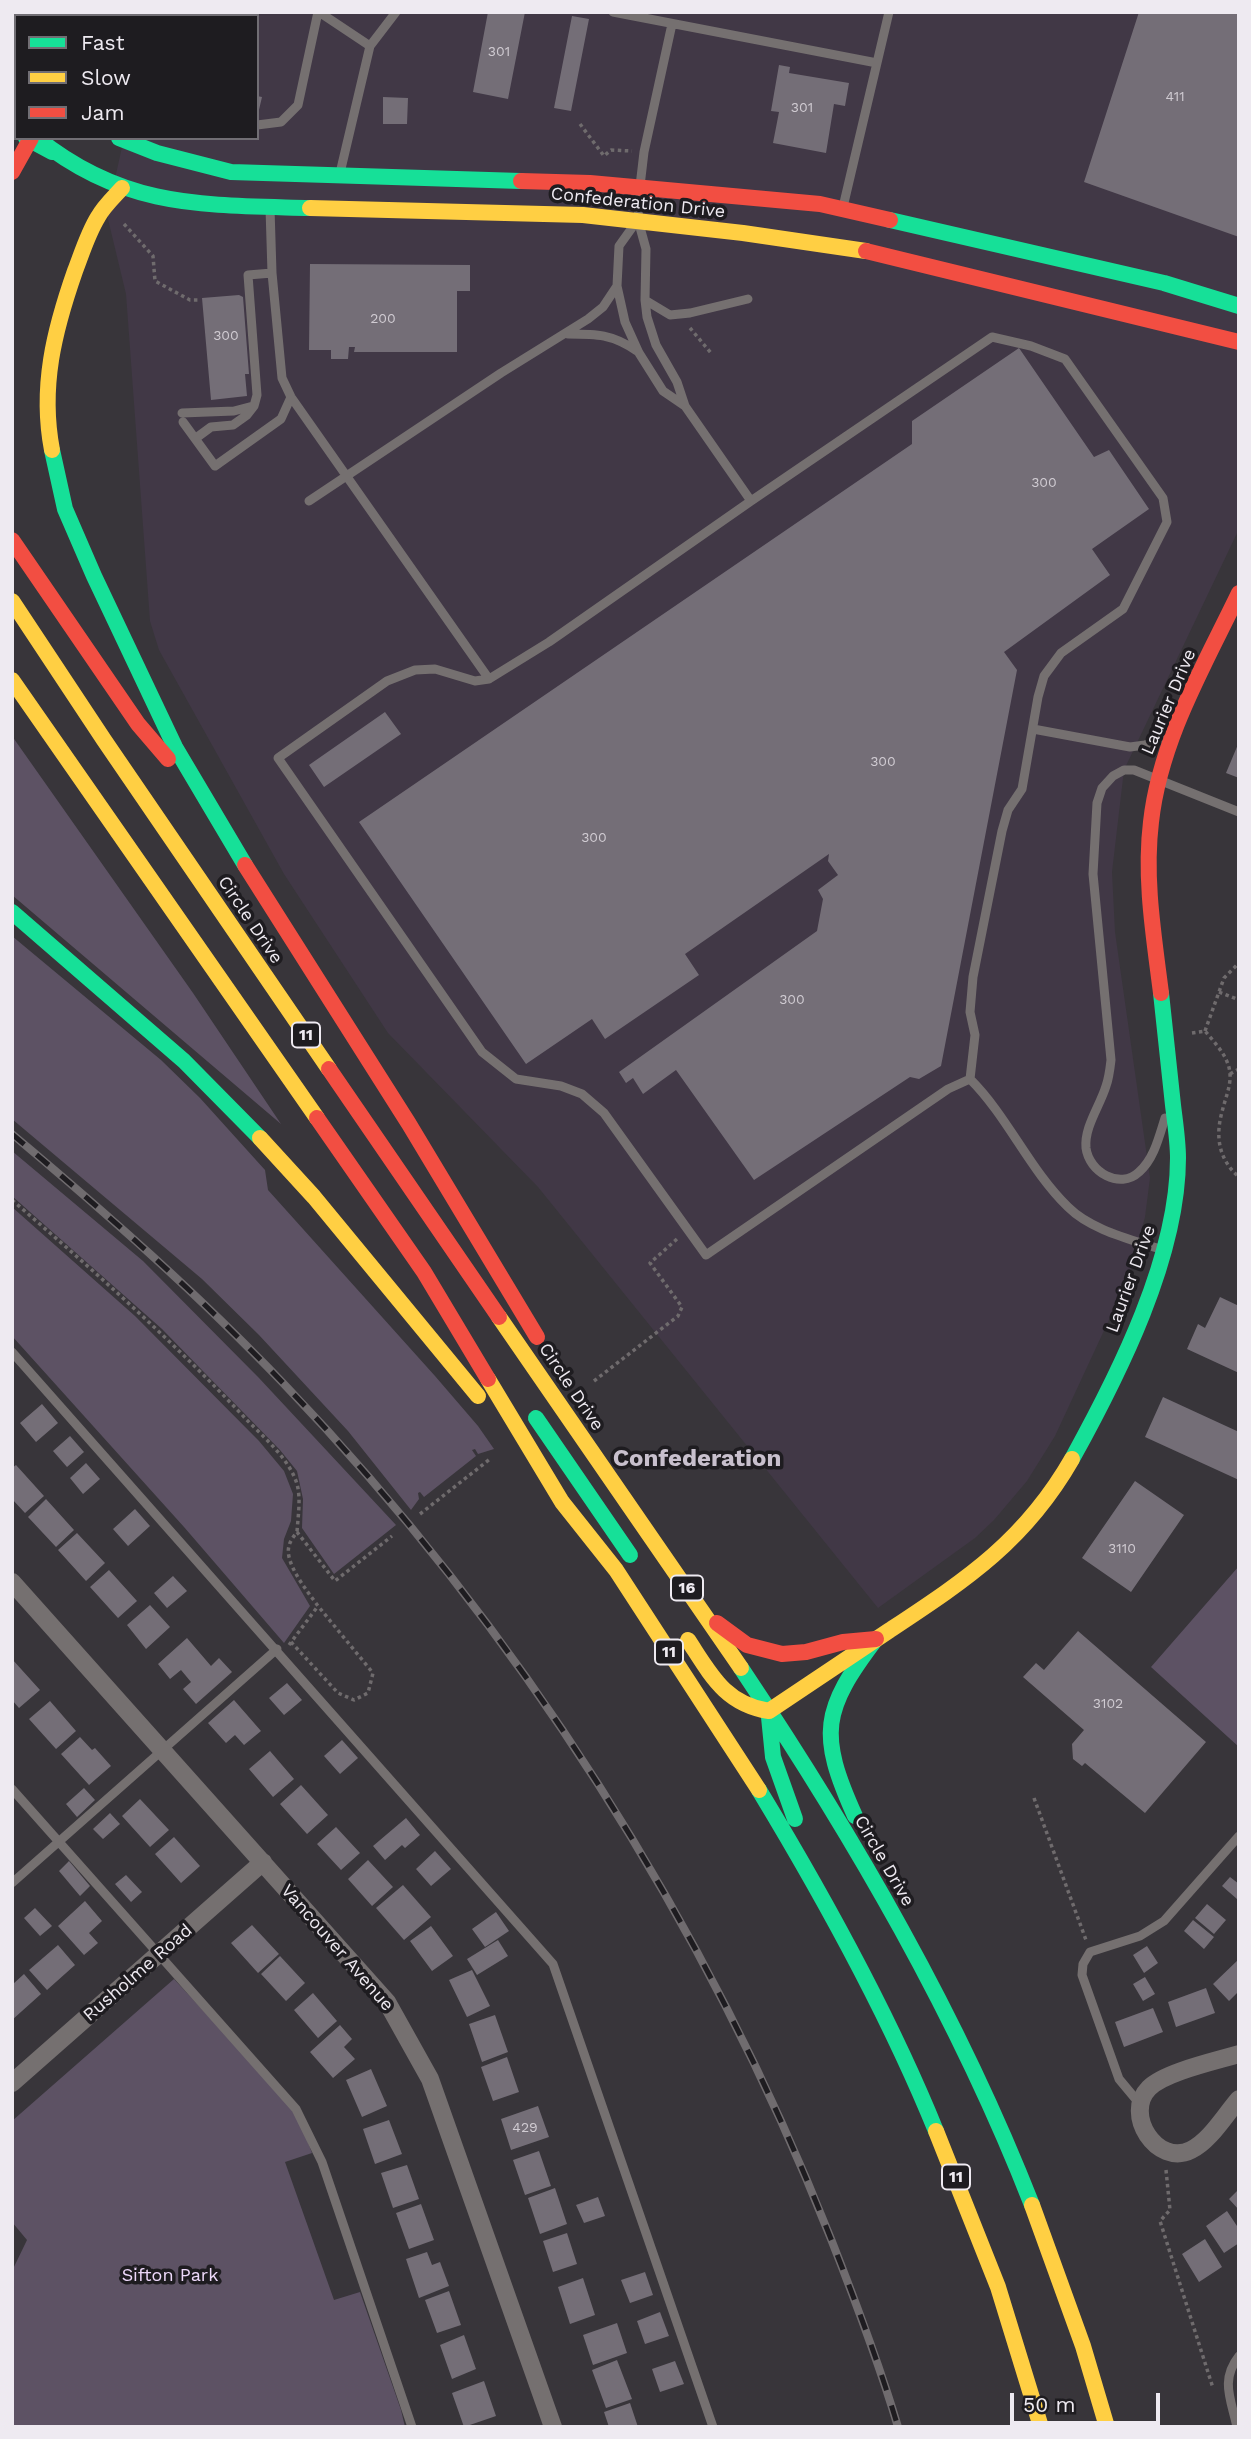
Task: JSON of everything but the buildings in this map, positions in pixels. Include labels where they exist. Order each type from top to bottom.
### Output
[{"type":"main road","points":[[13,170],[28,140]]},
{"type":"main road","points":[[32,140],[52,152]]},
{"type":"main road","name":"Confederation Drive","points":[[39,140],[52,152],[91,175],[122,188],[167,200],[203,205],[583,215],[638,220],[873,252],[1239,342]]},
{"type":"main road","name":"Confederation Drive","points":[[124,140],[157,153],[231,172],[640,186],[842,208],[1164,283],[1239,306]]},
{"type":"main road","points":[[122,188],[105,206],[82,251],[61,312],[50,362],[48,418],[52,453],[65,509],[175,747],[210,809],[409,1124],[531,1326],[602,1468]]},
{"type":"main road","points":[[1194,330],[1239,354]]},
{"type":"main road","points":[[12,540],[138,724],[210,809]]},
{"type":"main road","name":"Laurier Drive","points":[[769,1711],[985,1566],[1036,1514],[1084,1439],[1134,1333],[1165,1250],[1173,1215],[1178,1158],[1149,879],[1151,818],[1174,734],[1239,593]]},
{"type":"main road","name":"Circle Drive","points":[[12,601],[104,740],[691,1594],[833,1811],[933,1986],[1008,2143],[1050,2250],[1107,2427]]},
{"type":"main road","name":"11","points":[[12,680],[424,1272],[562,1502],[615,1570],[793,1845],[844,1938],[898,2047],[952,2168],[998,2287],[1041,2427]]},
{"type":"main road","points":[[12,912],[184,1061],[274,1152],[345,1233],[562,1502]]},
{"type":"main road","points":[[424,1272],[455,1301],[494,1357]]},
{"type":"main road","points":[[525,1402],[640,1570]]},
{"type":"main road","name":"16","points":[[691,1594],[722,1628],[743,1643],[764,1652],[784,1655],[842,1642],[876,1639]]},
{"type":"main road","points":[[679,1626],[726,1695],[754,1710],[769,1711],[768,1737],[778,1777],[844,1938]]},
{"type":"main road","points":[[876,1639],[838,1694],[831,1715],[830,1736],[840,1782],[914,1950]]},
{"type":"street","name":"Vancouver Avenue","points":[[12,1582],[387,2003],[430,2079],[553,2427]]},
{"type":"street","name":"Rusholme Road","points":[[12,2083],[263,1863]]},
{"type":"street","points":[[1239,2054],[1161,2079],[1148,2089],[1139,2104],[1140,2119],[1145,2132],[1164,2151],[1176,2154],[1191,2150],[1204,2140],[1239,2099]]},
{"type":"lane","points":[[259,125],[281,122],[298,105],[318,12],[370,46]]},
{"type":"lane","points":[[339,177],[370,46],[396,12]]},
{"type":"lane","points":[[613,12],[877,63]]},
{"type":"lane","points":[[842,208],[889,12]]},
{"type":"lane","points":[[672,24],[644,152],[640,186],[638,220],[646,249],[645,300],[656,345],[677,382],[685,406],[751,501]]},
{"type":"lane","points":[[270,206],[272,273],[282,378],[291,397],[489,679]]},
{"type":"lane","points":[[638,220],[619,246],[617,286],[625,322],[639,353],[663,391],[685,406]]},
{"type":"lane","points":[[195,438],[211,427],[233,425],[254,406],[257,396],[248,275],[272,273]]},
{"type":"lane","points":[[309,502],[501,373],[566,334],[603,307],[617,286]]},
{"type":"lane","points":[[645,300],[670,315],[748,299]]},
{"type":"lane","points":[[566,334],[597,334],[619,339],[639,353]]},
{"type":"lane","points":[[992,337],[1031,346],[1065,359],[1163,498],[1167,522],[1123,609],[1069,646],[1050,666],[1041,687],[1022,789],[1008,810],[1002,831],[973,977],[970,1012],[975,1035],[970,1079],[948,1089],[706,1255],[604,1112],[582,1094],[572,1090],[516,1079],[482,1052],[278,758],[387,681],[415,670],[435,668],[475,681],[489,679],[549,642],[992,337]]},
{"type":"lane","points":[[254,406],[183,417],[215,466],[281,419],[291,397]]},
{"type":"lane","points":[[1033,729],[1130,747],[1145,745],[1174,734]]},
{"type":"lane","points":[[1172,1087],[1159,1139],[1147,1164],[1138,1174],[1125,1178],[1112,1178],[1099,1172],[1091,1162],[1086,1148],[1087,1133],[1108,1082],[1111,1060],[1093,874],[1097,803],[1102,788],[1112,776],[1124,770],[1134,770],[1239,812]]},
{"type":"lane","points":[[970,1079],[988,1095],[1046,1181],[1069,1208],[1115,1234],[1165,1250]]},
{"type":"lane","points":[[12,1352],[553,1964],[713,2427]]},
{"type":"lane","points":[[12,1883],[277,1650]]},
{"type":"lane","points":[[12,1789],[296,2109],[322,2162],[412,2427]]},
{"type":"lane","points":[[1139,2104],[1119,2079],[1082,1975],[1083,1964],[1090,1952],[1140,1936],[1164,1921],[1239,1836]]},
{"type":"lane","points":[[1237,2427],[1227,2381],[1229,2368],[1239,2356]]},
{"type":"path","points":[[580,124],[604,156],[611,150],[644,152]]},
{"type":"path","points":[[105,206],[153,256],[155,281],[190,300],[198,300]]},
{"type":"path","points":[[690,328],[711,353]]},
{"type":"path","points":[[1205,1031],[1224,978],[1239,963]]},
{"type":"path","points":[[1219,992],[1239,1000]]},
{"type":"path","points":[[1192,1033],[1205,1031]]},
{"type":"path","points":[[1205,1031],[1227,1060],[1230,1074],[1221,1113],[1219,1138],[1225,1165],[1239,1177]]},
{"type":"path","points":[[1230,1074],[1239,1069]]},
{"type":"path","points":[[12,1200],[157,1328],[209,1379],[281,1457],[297,1483],[299,1503],[297,1532],[289,1545],[288,1556],[299,1578],[318,1605],[373,1673],[368,1693],[354,1700],[338,1693],[291,1642],[318,1605]]},
{"type":"path","points":[[594,1381],[678,1316],[682,1307],[650,1263],[687,1230]]},
{"type":"path","points":[[420,1514],[490,1459]]},
{"type":"path","points":[[297,1532],[335,1581],[392,1536]]},
{"type":"path","points":[[1034,1798],[1090,1952]]},
{"type":"path","points":[[1164,2151],[1170,2210],[1160,2221],[1213,2390]]},
{"type":"shaded area","points":[[1239,12],[1239,529],[1124,770],[1112,872],[1115,932],[1150,1178],[1145,1217],[1128,1279],[1055,1436],[1027,1481],[975,1538],[878,1608],[538,1187],[388,1033],[284,874],[159,650],[150,621],[126,294],[107,215],[124,140],[259,140],[259,14],[170,14]]},
{"type":"green space","points":[[12,736],[193,993],[281,1124],[12,895]]},
{"type":"green space","points":[[12,936],[161,1060],[200,1098],[265,1170],[268,1190],[435,1376],[494,1449],[478,1454],[475,1449],[472,1450],[476,1456],[424,1497],[418,1493],[419,1499],[411,1510],[348,1431],[259,1335],[202,1279],[12,1119]]},
{"type":"green space","points":[[12,1151],[143,1261],[259,1378],[396,1525],[334,1574],[302,1528],[303,1499],[297,1471],[280,1450],[162,1329],[12,1196]]},
{"type":"green space","points":[[12,1207],[135,1316],[259,1441],[284,1471],[293,1494],[291,1521],[284,1539],[282,1558],[310,1606],[284,1643],[12,1336]]},
{"type":"green space","points":[[1239,1566],[1239,1747],[1151,1667]]},
{"type":"green space","name":"Sifton Park","points":[[174,1979],[287,2101],[303,2129],[312,2153],[285,2162],[334,2300],[360,2292],[405,2427],[12,2427],[12,2271],[27,2240],[12,2222],[12,2121]]},
{"type":"railway","points":[[12,1134],[151,1255],[283,1383],[369,1477],[450,1576],[527,1678],[598,1784],[665,1894],[726,2006],[781,2122],[831,2239],[898,2427]]},
{"type":"traffic: fast","points":[[30,140],[52,152]]},
{"type":"traffic: fast","points":[[40,140],[70,161],[134,191],[200,203],[310,208]]},
{"type":"traffic: fast","points":[[124,140],[157,153],[231,172],[521,181]]},
{"type":"traffic: fast","points":[[890,220],[1164,283],[1239,306]]},
{"type":"traffic: fast","points":[[52,450],[65,509],[94,576],[175,747],[245,865]]},
{"type":"traffic: fast","points":[[12,912],[184,1061],[260,1138]]},
{"type":"traffic: fast","points":[[1072,1459],[1143,1314],[1168,1235],[1175,1196],[1178,1152],[1161,993]]},
{"type":"traffic: fast","points":[[536,1418],[630,1555]]},
{"type":"traffic: fast","points":[[855,1816],[835,1764],[831,1723],[845,1685],[876,1639]]},
{"type":"traffic: fast","points":[[741,1668],[824,1797],[901,1929],[971,2065],[1032,2205]]},
{"type":"traffic: fast","points":[[769,1717],[773,1757],[795,1819]]},
{"type":"traffic: fast","points":[[759,1790],[854,1957],[897,2043],[936,2131]]},
{"type":"traffic: slow","points":[[52,450],[48,381],[55,337],[91,230],[103,209],[122,188]]},
{"type":"traffic: slow","points":[[310,208],[583,215],[743,233],[866,251]]},
{"type":"traffic: slow","points":[[12,601],[329,1069]]},
{"type":"traffic: slow","points":[[12,680],[317,1118]]},
{"type":"traffic: slow","points":[[260,1138],[314,1197],[478,1396]]},
{"type":"traffic: slow","points":[[499,1317],[741,1668]]},
{"type":"traffic: slow","points":[[488,1379],[562,1502],[616,1570],[759,1790]]},
{"type":"traffic: slow","points":[[769,1711],[944,1593],[992,1556],[1035,1513],[1072,1459]]},
{"type":"traffic: slow","points":[[688,1640],[712,1676],[730,1695],[741,1702],[769,1711]]},
{"type":"traffic: slow","points":[[936,2131],[998,2287],[1041,2427]]},
{"type":"traffic: slow","points":[[1032,2205],[1083,2346],[1107,2427]]},
{"type":"traffic: jam","points":[[12,172],[30,140]]},
{"type":"traffic: jam","points":[[521,181],[590,183],[820,204],[890,220]]},
{"type":"traffic: jam","points":[[866,251],[1239,342]]},
{"type":"traffic: jam","points":[[12,540],[138,724],[168,759]]},
{"type":"traffic: jam","points":[[1161,993],[1149,865],[1151,822],[1156,792],[1185,704],[1239,593]]},
{"type":"traffic: jam","points":[[245,865],[409,1124],[537,1337]]},
{"type":"traffic: jam","points":[[329,1069],[499,1317]]},
{"type":"traffic: jam","points":[[317,1118],[424,1272],[488,1379]]},
{"type":"traffic: jam","points":[[717,1623],[747,1645],[782,1654],[806,1652],[843,1642],[876,1639]]},
{"type":"district","name":"Confederation","points":[[697,1459]]}]
